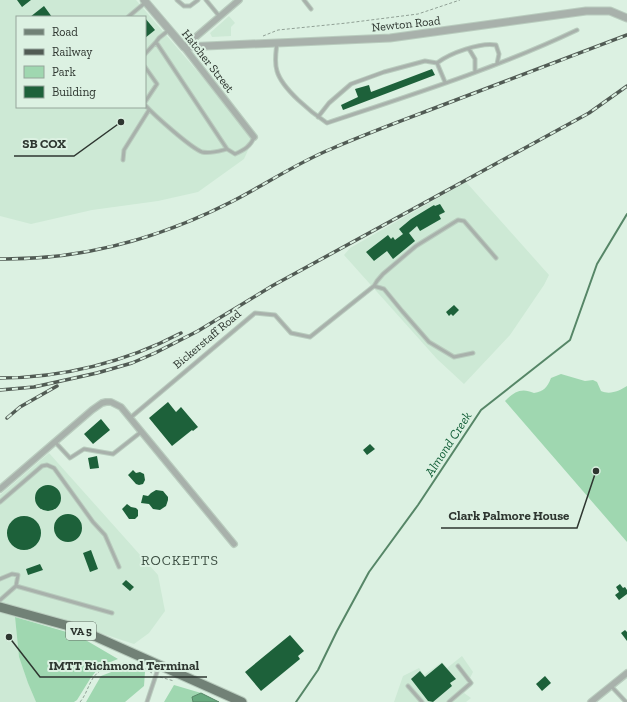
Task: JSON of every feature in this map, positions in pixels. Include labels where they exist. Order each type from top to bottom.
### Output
[{"type":"main road","name":"VA 5","points":[[0,607],[92,634],[242,702]]},
{"type":"street","points":[[184,47],[239,0]]},
{"type":"street","name":"Hatcher Street","points":[[145,1],[184,47],[254,137]]},
{"type":"street","name":"Newton Road","points":[[184,47],[390,38],[586,11],[610,11],[627,18]]},
{"type":"street","points":[[0,489],[102,403],[111,402],[116,404],[130,418],[234,544]]},
{"type":"street","points":[[591,702],[627,672]]},
{"type":"lane","points":[[177,0],[184,6],[190,6],[198,0]]},
{"type":"lane","points":[[206,0],[220,17]]},
{"type":"lane","points":[[304,0],[311,9]]},
{"type":"lane","points":[[129,16],[145,1]]},
{"type":"lane","points":[[146,53],[169,29]]},
{"type":"lane","points":[[277,43],[276,58],[278,73],[282,82],[299,101],[318,117],[327,122],[497,64],[539,48],[577,30]]},
{"type":"lane","points":[[156,42],[227,149],[235,154],[252,144],[254,137]]},
{"type":"lane","points":[[318,117],[329,103],[351,84],[384,72],[425,61],[437,63],[444,58],[479,45],[491,44],[496,46],[499,54],[497,64]]},
{"type":"lane","points":[[469,49],[475,60],[475,72]]},
{"type":"lane","points":[[437,63],[445,82]]},
{"type":"lane","points":[[146,68],[157,84],[146,100]]},
{"type":"lane","points":[[146,106],[191,145],[202,152],[210,153],[227,149]]},
{"type":"lane","points":[[123,160],[124,150],[149,110]]},
{"type":"lane","points":[[473,353],[454,357],[430,342],[384,289],[374,286],[383,274],[416,246],[458,220],[464,221],[496,258]]},
{"type":"lane","name":"Bickerstaff Road","points":[[130,418],[255,313],[275,315],[291,333],[310,337],[374,286]]},
{"type":"lane","points":[[56,442],[70,458],[84,450],[113,454],[141,432]]},
{"type":"lane","points":[[0,502],[42,466],[47,465],[54,468],[93,522],[105,535],[119,567]]},
{"type":"lane","points":[[0,578],[12,574],[18,575],[16,586],[0,600]]},
{"type":"lane","points":[[16,586],[112,614]]},
{"type":"lane","points":[[147,702],[160,664]]},
{"type":"lane","points":[[449,702],[471,683],[458,666]]},
{"type":"lane","points":[[408,686],[422,702]]},
{"type":"lane","points":[[611,686],[626,702]]},
{"type":"path","points":[[264,36],[278,30],[418,14],[460,0]]},
{"type":"path","points":[[80,702],[96,675],[106,666],[116,664],[136,665],[150,672]]},
{"type":"shaded area","points":[[0,0],[136,0],[254,137],[244,159],[198,192],[158,201],[92,210],[31,224],[0,216]]},
{"type":"shaded area","points":[[229,16],[235,23],[231,27],[231,36],[212,37],[210,33]]},
{"type":"shaded area","points":[[466,182],[549,275],[544,285],[510,335],[464,384],[437,359],[344,255],[350,248]]},
{"type":"shaded area","points":[[49,453],[158,575],[165,611],[149,633],[134,644],[33,611],[0,602],[0,495]]},
{"type":"shaded area","points":[[0,612],[15,617],[19,657],[36,702],[0,702]]},
{"type":"shaded area","points":[[462,656],[473,672],[470,678],[472,686],[464,693],[471,698],[466,702],[394,702],[403,676],[419,668],[424,675],[442,662],[447,668]]},
{"type":"shaded area","points":[[201,693],[219,702],[193,702],[192,697]]},
{"type":"green space","points":[[561,374],[585,381],[593,380],[597,382],[601,391],[608,393],[627,386],[627,542],[505,401],[518,391],[525,390],[534,393],[540,391],[546,387],[551,378]]},
{"type":"green space","points":[[15,617],[77,635],[118,659],[100,666],[77,700],[74,702],[36,702],[19,657]]},
{"type":"green space","points":[[136,668],[145,672],[144,686],[125,702],[86,702],[101,676],[119,669]]},
{"type":"green space","points":[[174,685],[201,693],[192,697],[193,702],[164,702]]},
{"type":"building","points":[[17,0],[31,0],[22,7]]},
{"type":"building","points":[[44,6],[51,16],[31,16]]},
{"type":"building","points":[[146,19],[155,30],[146,37]]},
{"type":"building","points":[[432,69],[435,75],[343,110],[341,105],[358,97],[355,89],[369,85],[371,92]]},
{"type":"building","points":[[440,204],[445,212],[439,215],[441,219],[420,231],[417,226],[409,233],[415,241],[393,259],[387,251],[374,261],[366,252],[388,235],[391,239],[393,237],[395,240],[403,234],[399,229],[411,219],[434,205]]},
{"type":"building","points":[[454,305],[459,310],[453,316],[451,314],[449,316],[446,312]]},
{"type":"building","points":[[168,402],[176,412],[181,407],[198,427],[172,446],[149,418]]},
{"type":"building","points":[[101,419],[110,430],[93,444],[84,434]]},
{"type":"building","points":[[370,444],[375,449],[367,455],[363,450]]},
{"type":"building","points":[[97,456],[99,468],[90,469],[88,458]]},
{"type":"building","points":[[133,470],[136,473],[140,472],[144,474],[145,480],[143,484],[136,484],[128,475]]},
{"type":"building","points":[[48,485],[57,489],[61,498],[57,507],[48,511],[39,507],[35,498],[39,489]]},
{"type":"building","points":[[156,490],[163,491],[168,497],[166,506],[160,510],[153,509],[149,504],[141,503],[143,495],[148,496]]},
{"type":"building","points":[[127,504],[138,510],[138,516],[135,519],[129,519],[122,509]]},
{"type":"building","points":[[68,514],[78,518],[82,528],[78,538],[68,542],[58,538],[54,528],[58,518]]},
{"type":"building","points":[[21,516],[27,516],[31,517],[38,523],[41,533],[40,540],[34,547],[27,550],[21,550],[17,549],[10,543],[7,536],[7,530],[8,526],[14,519]]},
{"type":"building","points":[[91,550],[98,569],[90,572],[83,553]]},
{"type":"building","points":[[40,564],[43,570],[28,575],[26,569]]},
{"type":"building","points":[[126,580],[134,587],[130,591],[122,584]]},
{"type":"building","points":[[620,584],[623,588],[625,587],[627,594],[619,600],[615,595],[619,592],[616,587]]},
{"type":"building","points":[[625,630],[627,632],[627,641],[621,633]]},
{"type":"building","points":[[290,635],[304,651],[298,656],[300,659],[261,691],[245,672]]},
{"type":"building","points":[[442,663],[456,679],[450,683],[452,686],[433,702],[428,701],[411,679],[420,671],[425,677]]},
{"type":"building","points":[[545,676],[551,683],[542,691],[536,684]]},
{"type":"waterway","name":"Almond Creek","points":[[296,702],[318,670],[369,572],[418,505],[481,410],[570,340],[597,264],[627,214]]},
{"type":"railway","points":[[0,259],[60,256],[90,251],[149,236],[178,226],[233,201],[306,161],[346,143],[627,35]]},
{"type":"railway","points":[[0,390],[34,387],[97,373],[132,363],[155,353],[198,331],[272,286],[589,113],[627,86]]},
{"type":"railway","points":[[0,378],[47,375],[93,366],[138,352],[181,333]]},
{"type":"railway","points":[[7,418],[20,407],[57,386]]},
{"type":"place","name":"SB COX","points":[[121,122]]},
{"type":"place","name":"Clark Palmore House","points":[[596,471]]},
{"type":"place","name":"IMTT Richmond Terminal","points":[[9,637]]},
{"type":"district","name":"ROCKETTS","points":[[180,560]]}]
